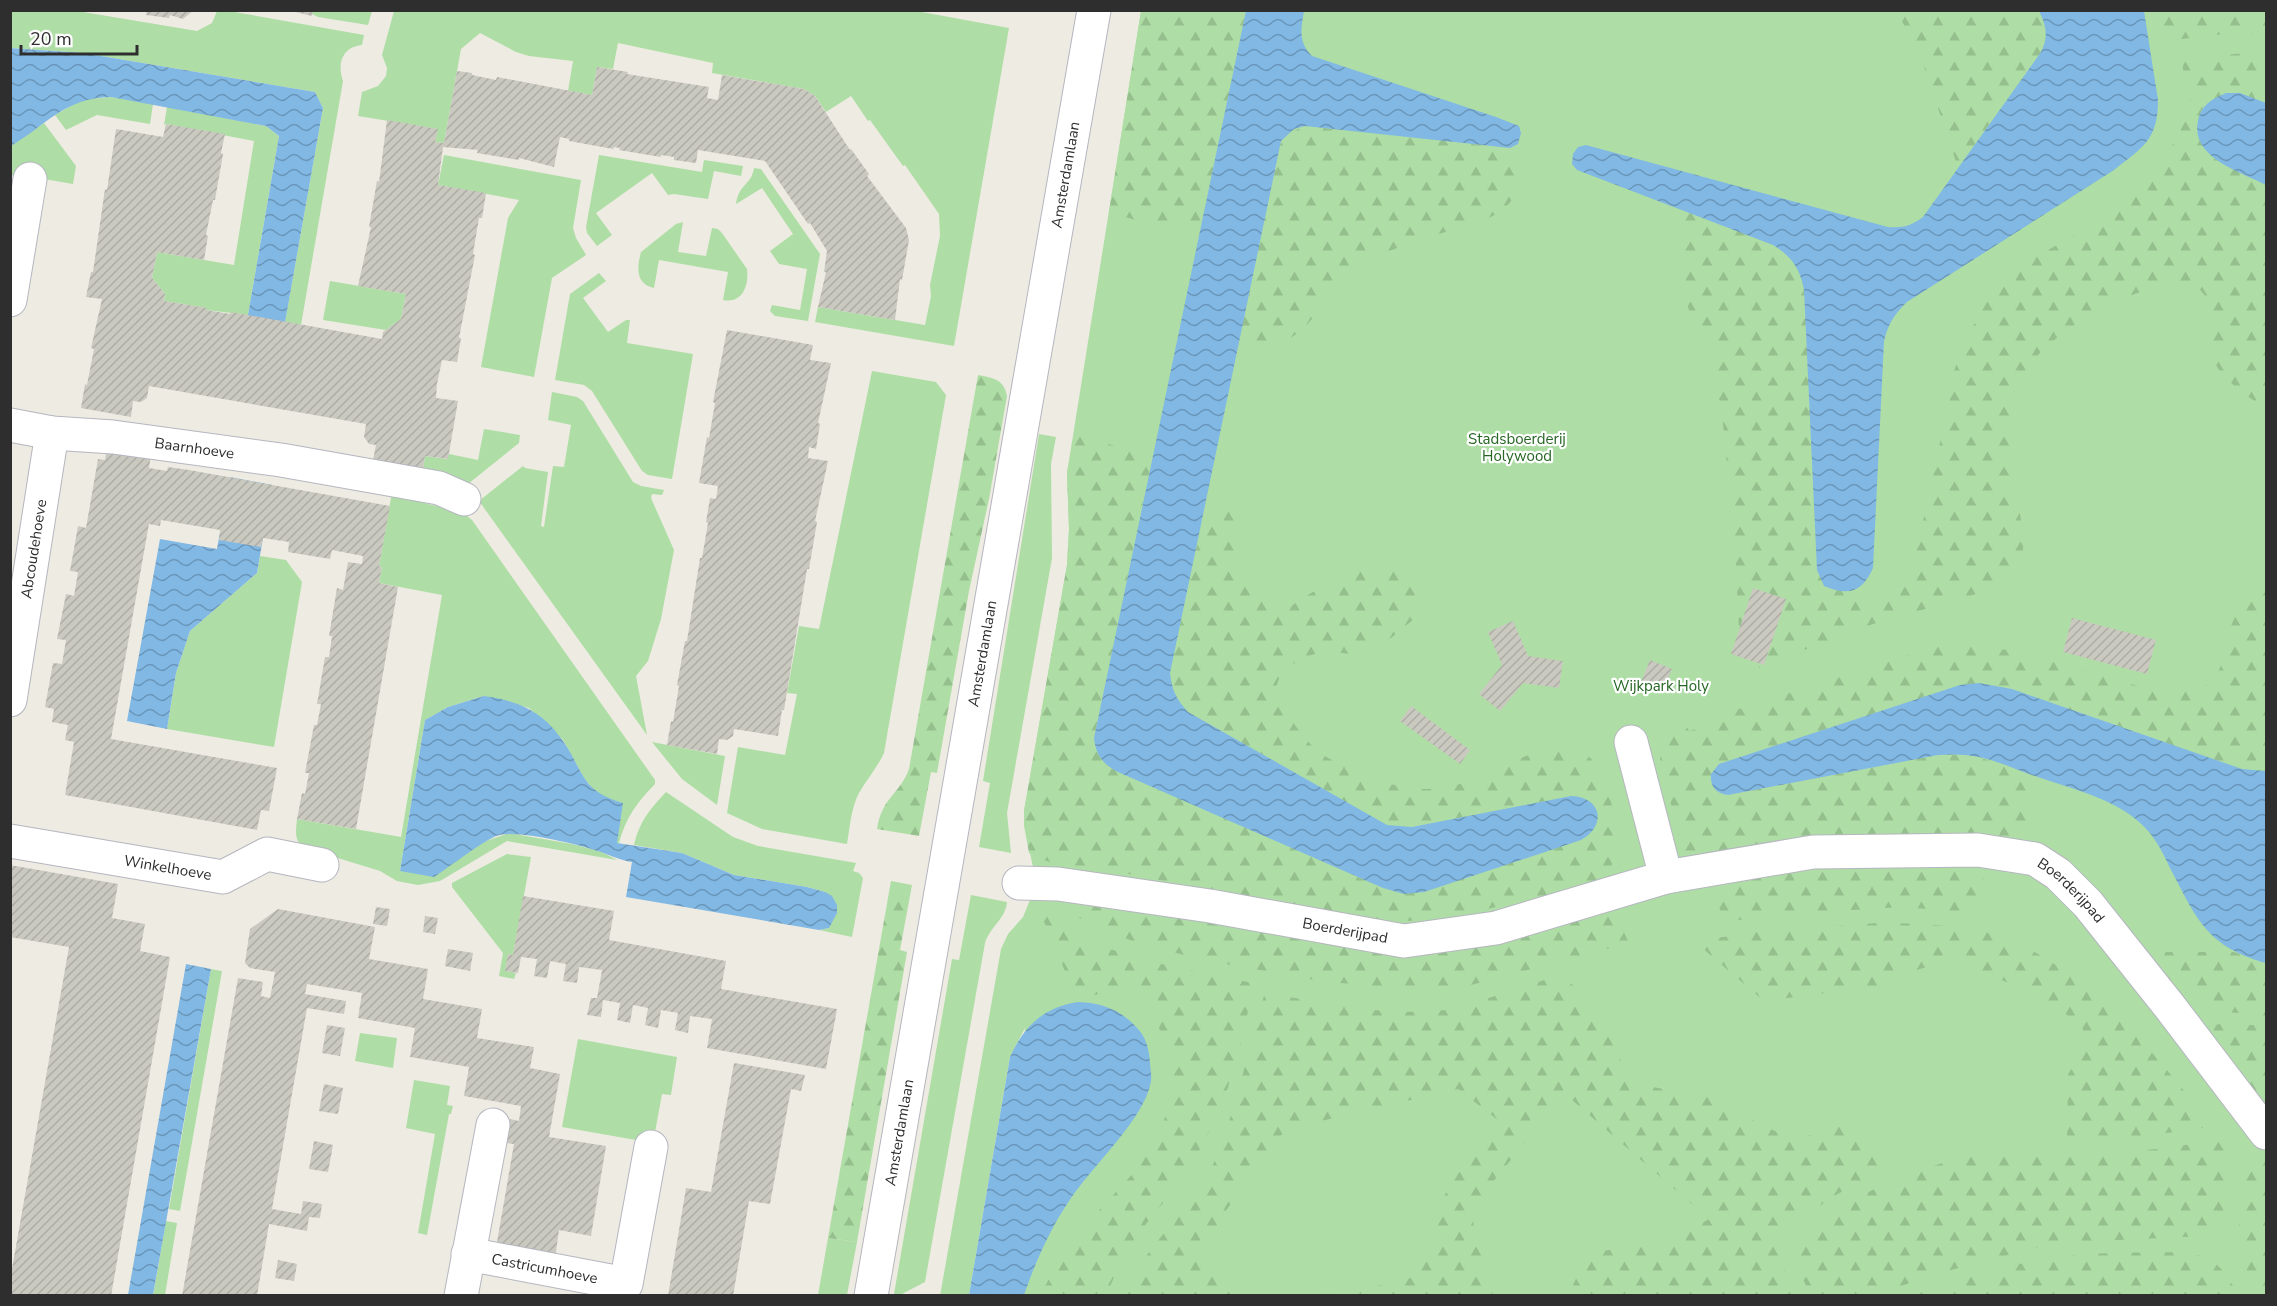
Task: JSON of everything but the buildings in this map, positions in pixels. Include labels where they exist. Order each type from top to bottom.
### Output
[{"type":"street","name":"Amsterdamlaan","points":[[871,1296],[1094,10]]},
{"type":"street","points":[[10,300],[30,178]]},
{"type":"street","name":"Baarnhoeve","points":[[10,425],[52,433],[124,438],[281,460],[439,488],[464,499]]},
{"type":"street","name":"Abcoudehoeve","points":[[10,700],[52,433]]},
{"type":"street","points":[[1631,742],[1666,877]]},
{"type":"street","name":"Winkelhoeve","points":[[10,841],[224,877],[267,854],[322,865]]},
{"type":"street","name":"Boerderijpad","points":[[1019,883],[1058,884],[1210,906],[1404,940],[1496,928],[1666,877],[1813,852],[1978,850],[2035,859],[2058,874],[2088,904],[2266,1133]]},
{"type":"street","points":[[461,1296],[493,1125]]},
{"type":"street","name":"Castricumhoeve","points":[[468,1254],[626,1284],[651,1147]]},
{"type":"green space","points":[[911,10],[1009,28],[954,346],[815,322],[818,307],[925,325],[931,296],[930,285],[940,236],[939,214],[905,165],[903,166],[851,96],[826,112],[815,96],[804,89],[712,73],[713,63],[618,43],[613,69],[597,67],[592,95],[568,91],[573,61],[529,56],[516,52],[480,33],[461,49],[444,143],[435,142],[437,129],[358,116],[362,92],[378,86],[386,76],[387,68],[382,55],[394,11]]},
{"type":"green space","points":[[10,11],[77,11],[197,31],[212,23],[217,11],[229,11],[364,35],[362,45],[350,49],[341,63],[343,81],[301,325],[285,322],[323,108],[315,92],[83,53],[11,48]]},
{"type":"green space","points":[[313,11],[372,11],[368,25],[318,17],[312,14]]},
{"type":"green space","name":"Wijkpark Holy","points":[[1141,11],[2266,11],[2266,1295],[1000,1295],[1025,1028],[1010,1057],[969,1295],[940,1296],[1001,949],[1008,934],[1023,917],[1030,900],[1039,895],[1024,825],[1024,811],[1067,565],[1069,529],[1067,473]]},
{"type":"green space","points":[[1141,11],[1246,11],[1202,222],[1168,230],[1149,221],[1142,222],[1109,212]]},
{"type":"green space","points":[[1897,11],[2039,11],[2041,16],[2046,34],[2043,49],[1958,168],[1923,63]]},
{"type":"green space","points":[[2160,11],[2266,11],[2266,33],[2242,32],[2164,41]]},
{"type":"green space","points":[[2243,53],[2263,54],[2254,99],[2240,93],[2226,93],[2202,109],[2197,125],[2207,154],[2266,185],[2266,408],[2235,386],[2215,364],[2209,346],[2213,321],[2212,311],[2206,297],[2199,289],[2190,284],[2168,284],[2109,305],[2060,335],[2036,357],[2018,383],[2013,398],[2010,426],[2011,456],[2023,544],[2022,559],[2016,572],[2007,580],[1975,594],[1870,625],[1759,668],[1760,638],[1739,632],[1735,547],[1723,424],[1710,340],[1690,314],[1681,279],[1683,210],[1771,245],[1791,258],[1797,268],[1802,279],[1862,585],[1868,579],[1860,616],[1876,613],[1903,580],[1915,557],[1953,374],[1962,348],[1998,278],[2096,223],[2122,204],[2155,172],[2177,138],[2190,100],[2181,60]]},
{"type":"green space","points":[[111,97],[153,104],[150,124],[97,115],[66,130],[55,115],[81,100]]},
{"type":"green space","points":[[167,107],[266,126],[279,136],[248,315],[206,310],[206,308],[164,301],[165,294],[152,278],[157,252],[234,265],[254,141],[164,125]]},
{"type":"green space","points":[[44,123],[76,166],[73,184],[44,179],[45,173],[17,168],[15,176],[11,175],[10,146]]},
{"type":"green space","points":[[1305,126],[1510,148],[1517,179],[1515,193],[1506,207],[1490,217],[1398,248],[1344,276],[1334,285],[1324,303],[1305,327],[1286,340],[1264,346],[1238,342],[1278,148],[1287,134]]},
{"type":"green space","points":[[444,155],[581,180],[573,228],[586,255],[552,278],[534,377],[481,367],[508,218],[519,200],[438,185]]},
{"type":"green space","points":[[599,155],[702,172],[704,160],[743,166],[741,176],[714,171],[708,199],[668,195],[652,173],[596,213],[612,235],[597,246],[587,233],[586,227]]},
{"type":"green space","points":[[754,168],[761,169],[820,254],[808,321],[775,316],[770,311],[772,305],[800,310],[807,269],[779,264],[770,251],[793,234],[762,188],[736,204]]},
{"type":"green space","points":[[683,222],[678,252],[706,256],[712,228],[722,233],[747,269],[746,287],[740,296],[723,300],[728,272],[659,260],[654,288],[643,283],[638,269],[641,252],[676,224]]},
{"type":"green space","points":[[599,273],[606,281],[583,298],[608,332],[626,320],[630,320],[627,343],[693,354],[672,479],[648,475],[642,471],[592,391],[584,385],[555,380],[570,294]]},
{"type":"green space","points":[[330,281],[406,294],[401,319],[386,330],[323,320]]},
{"type":"green space","points":[[872,371],[936,382],[946,395],[884,753],[856,799],[847,844],[762,829],[727,813],[738,747],[785,755],[797,694],[787,693],[799,626],[819,629]]},
{"type":"green space","points":[[978,375],[993,378],[1000,383],[1006,390],[1007,396],[937,773],[931,772],[919,836],[877,829],[883,810],[909,769]]},
{"type":"green space","points":[[552,392],[577,397],[583,401],[633,482],[641,486],[664,490],[662,495],[652,494],[651,498],[674,550],[661,619],[648,661],[636,676],[647,735],[479,501],[523,466],[548,472],[541,526],[544,527],[553,466],[564,467],[571,425],[548,420]]},
{"type":"green space","points":[[484,429],[520,435],[519,443],[463,488],[422,475],[425,456],[447,459],[449,454],[478,460]]},
{"type":"green space","points":[[1039,434],[1056,437],[1051,464],[1052,558],[1007,813],[1011,853],[979,847],[990,783],[983,781]]},
{"type":"green space","points":[[1074,435],[1123,448],[1151,463],[1094,738],[1108,767],[1383,888],[1424,892],[1581,840],[1594,827],[1597,813],[1594,807],[1589,801],[1571,796],[1412,827],[1387,825],[1188,712],[1175,694],[1170,673],[1205,507],[1224,508],[1233,513],[1244,546],[1239,569],[1242,583],[1266,600],[1288,608],[1315,590],[1344,575],[1359,570],[1374,569],[1390,571],[1405,577],[1414,584],[1418,591],[1419,606],[1416,616],[1386,642],[1358,653],[1331,652],[1308,656],[1289,667],[1280,677],[1276,689],[1280,698],[1294,723],[1319,752],[1378,780],[1406,787],[1434,789],[1464,783],[1538,752],[1556,749],[1573,750],[1589,757],[1594,762],[1608,792],[1617,829],[1616,854],[1610,868],[1592,883],[1569,890],[1469,913],[1390,922],[1104,869],[1103,871],[1065,865],[1046,861],[1029,853],[1024,811],[1067,565],[1069,529],[1067,473]]},
{"type":"green space","points":[[392,492],[420,502],[462,512],[472,520],[655,780],[655,784],[632,811],[619,843],[616,843],[622,803],[604,798],[593,789],[584,778],[563,740],[529,708],[484,696],[448,707],[425,720],[400,871],[509,833],[572,844],[602,852],[617,860],[507,841],[440,881],[418,885],[397,881],[380,871],[302,847],[299,844],[296,834],[297,819],[401,837],[442,595],[379,583],[382,567],[379,566]]},
{"type":"green space","points":[[260,556],[286,560],[302,582],[274,747],[167,729],[176,673],[190,631],[257,573]]},
{"type":"green space","points":[[2266,592],[2266,771],[2242,769],[1991,684],[1960,685],[1719,764],[1728,795],[1938,755],[1965,755],[1989,760],[2038,777],[2028,820],[2014,838],[1972,837],[1690,857],[1681,846],[1660,758],[1663,747],[1669,739],[1687,727],[1689,731],[1724,721],[1723,714],[1945,644],[1969,644],[2008,650],[2151,689],[2190,691],[2201,688],[2212,680],[2220,669],[2238,611],[2249,600]]},
{"type":"green space","points":[[652,742],[725,756],[717,805],[682,779]]},
{"type":"green space","points":[[666,792],[733,837],[758,846],[856,863],[853,871],[859,873],[863,878],[852,937],[819,930],[829,928],[825,892],[734,875],[682,853],[634,845],[646,816]]},
{"type":"green space","points":[[507,854],[531,857],[513,955],[508,954],[506,971],[516,973],[514,979],[499,976],[503,953],[452,887],[452,883]]},
{"type":"green space","points":[[1986,859],[1978,918],[1929,909],[1900,907],[1774,915],[1724,922],[1710,881],[1798,868]]},
{"type":"green space","points":[[891,881],[912,885],[900,950],[907,952],[857,1242],[828,1238]]},
{"type":"green space","points":[[971,895],[1007,902],[1006,908],[985,943],[925,1282],[900,1295],[894,1294],[952,959],[959,960]]},
{"type":"green space","points":[[1072,895],[1375,951],[1612,907],[1629,943],[1471,985],[1423,991],[1321,981],[1209,961],[1139,944],[1077,917],[1069,900]]},
{"type":"green space","points":[[1034,898],[1049,899],[1058,919],[1065,927],[1104,947],[1147,961],[1248,982],[1252,985],[1239,1052],[1216,1117],[1187,1170],[1127,1250],[1106,1295],[1040,1295],[1069,1243],[1139,1167],[1158,1138],[1169,1105],[1173,1067],[1150,1009],[1138,994],[1120,985],[1078,1002]]},
{"type":"green space","points":[[1878,923],[1937,925],[1981,931],[2026,947],[2056,965],[2085,987],[2139,1038],[2186,1093],[2206,1119],[2206,1124],[2203,1128],[2137,1137],[2067,1138],[2068,1074],[2087,1047],[2082,1026],[2040,995],[1950,960],[1910,972],[1880,986],[1764,1001],[1694,941],[1774,930]]},
{"type":"green space","points":[[2138,952],[2234,952],[2266,963],[2266,1016],[2224,1011],[2199,1001],[2178,987]]},
{"type":"green space","points":[[211,969],[222,971],[180,1211],[169,1209]]},
{"type":"green space","points":[[1563,974],[1615,1033],[1622,1066],[1653,1087],[1712,1098],[1775,1131],[1798,1139],[1838,1126],[1861,1137],[1884,1169],[1832,1197],[1780,1235],[1781,1259],[1797,1295],[1570,1295],[1588,1252],[1665,1245],[1709,1219],[1565,1094],[1487,1189],[1473,1222],[1493,1295],[1321,1295],[1400,1282],[1410,1278],[1421,1268],[1428,1257],[1437,1229],[1436,1209],[1471,1153],[1503,1124],[1458,1089],[1300,1126],[1281,1135],[1222,1216],[1207,1244],[1205,1262],[1209,1273],[1223,1284],[1245,1295],[1126,1295],[1143,1260],[1213,1165],[1233,1110],[1265,992],[1383,1011],[1431,1011],[1454,1009]]},
{"type":"green space","points":[[2222,1023],[2266,1026],[2266,1085],[2253,1094],[2199,1031]]},
{"type":"green space","points":[[360,1033],[397,1038],[393,1068],[355,1061]]},
{"type":"green space","points":[[578,1039],[677,1057],[671,1095],[662,1094],[653,1143],[562,1127]]},
{"type":"green space","points":[[414,1080],[450,1086],[447,1105],[453,1106],[449,1114],[427,1235],[418,1233],[435,1134],[406,1128]]},
{"type":"green space","points":[[2217,1140],[2227,1154],[2230,1167],[2223,1217],[2212,1232],[2204,1236],[2048,1245],[1943,1272],[1874,1295],[1811,1295],[1794,1256],[1797,1240],[1833,1212],[1870,1191],[1935,1165],[1957,1159],[1999,1153],[2123,1152]]},
{"type":"green space","points":[[2261,1146],[2266,1160],[2266,1295],[2257,1296],[2243,1257],[2239,1220],[2245,1184]]},
{"type":"green space","points":[[166,1221],[177,1223],[165,1295],[153,1296]]},
{"type":"green space","points":[[828,1238],[857,1242],[847,1295],[818,1295]]},
{"type":"green space","points":[[2185,1252],[2212,1261],[2223,1271],[2238,1295],[1912,1295],[1995,1270],[2063,1256]]},
{"type":"water","points":[[1246,11],[1304,11],[1303,41],[1312,56],[1496,117],[1519,126],[1521,133],[1518,144],[1510,148],[1305,126],[1294,129],[1281,141],[1170,673],[1175,694],[1188,712],[1387,825],[1412,827],[1571,796],[1589,801],[1595,807],[1597,820],[1595,827],[1581,840],[1424,892],[1404,894],[1383,888],[1118,772],[1101,759],[1096,750],[1094,738]]},
{"type":"water","points":[[2039,11],[2144,11],[2158,100],[2152,134],[2141,148],[2114,170],[1907,302],[1895,315],[1884,341],[1873,568],[1864,583],[1853,590],[1840,591],[1824,586],[1817,570],[1804,290],[1797,269],[1790,258],[1773,245],[1577,170],[1572,164],[1573,154],[1578,147],[1586,145],[1888,227],[1907,226],[1923,217],[2039,55],[2046,33]]},
{"type":"water","points":[[10,48],[83,53],[315,92],[323,108],[272,396],[235,390],[279,136],[266,126],[111,97],[95,98],[68,107],[11,146]]},
{"type":"water","points":[[2226,93],[2240,93],[2266,103],[2266,185],[2231,169],[2209,154],[2202,145],[2198,134],[2199,115],[2212,100]]},
{"type":"water","points":[[230,477],[272,485],[257,573],[190,631],[176,673],[167,729],[127,721],[160,539],[217,549]]},
{"type":"water","points":[[1979,683],[2012,689],[2242,769],[2266,771],[2266,963],[2229,948],[2216,939],[2196,916],[2149,832],[2125,811],[2096,797],[1993,761],[1969,755],[1938,755],[1728,795],[1720,793],[1713,786],[1711,774],[1719,764],[1960,685]]},
{"type":"water","points":[[484,696],[508,701],[538,715],[563,741],[591,786],[609,798],[623,803],[617,843],[682,853],[734,875],[825,892],[832,896],[837,905],[837,913],[829,928],[819,930],[626,897],[632,862],[548,838],[517,834],[496,836],[434,877],[400,871],[425,720],[448,707]]},
{"type":"water","points":[[186,964],[211,969],[153,1295],[128,1295]]},
{"type":"water","points":[[1078,1002],[1096,1004],[1118,1012],[1132,1022],[1141,1033],[1148,1049],[1151,1074],[1147,1096],[1128,1127],[1062,1212],[1044,1246],[1024,1295],[969,1295],[1010,1057],[1029,1027],[1045,1013]]},
{"type":"park label","name":"Stadsboerderij Holywood","points":[[1517,448]]}]
